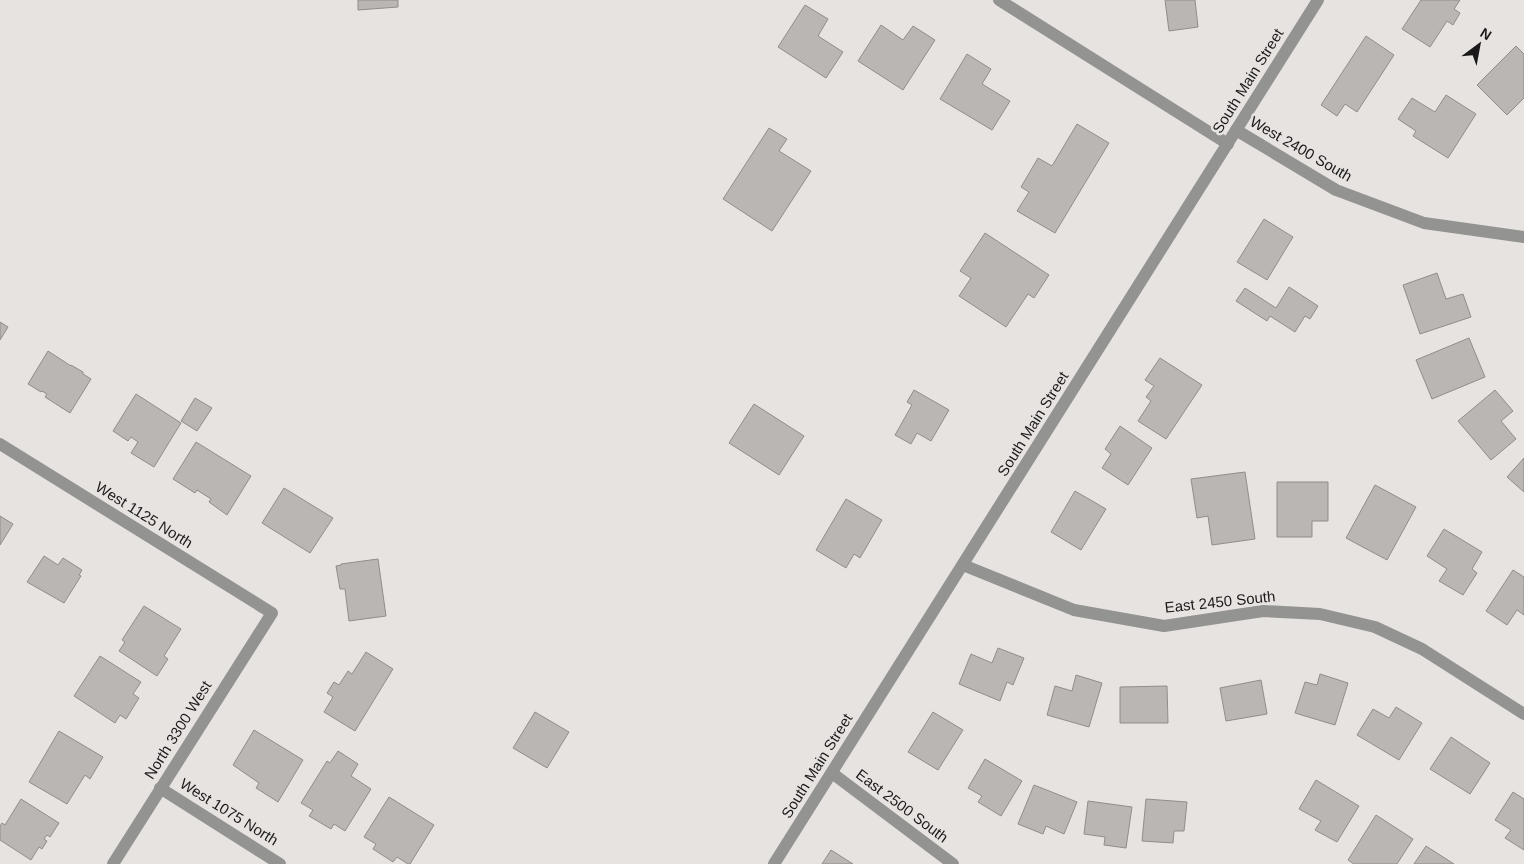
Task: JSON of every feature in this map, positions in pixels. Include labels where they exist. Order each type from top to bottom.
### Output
[{"type":"street","points":[[999,0],[1228,144]]},
{"type":"street","name":"South Main Street","points":[[774,864],[1318,0]]},
{"type":"street","name":"West 2400 South","points":[[1236,130],[1336,190],[1424,223],[1524,237]]},
{"type":"street","name":"West 1125 North","points":[[0,444],[272,613]]},
{"type":"street","name":"East 2450 South","points":[[963,564],[1074,610],[1164,626],[1263,611],[1320,614],[1375,627],[1422,649],[1524,714]]},
{"type":"street","name":"North 3300 West","points":[[113,864],[272,613]]},
{"type":"street","name":"East 2500 South","points":[[832,773],[953,864]]},
{"type":"street","name":"West 1075 North","points":[[160,788],[280,864]]},
{"type":"building","points":[[358,0],[398,0],[398,7],[358,10]]},
{"type":"building","points":[[1165,0],[1195,0],[1198,27],[1169,31]]},
{"type":"building","points":[[1421,0],[1460,0],[1454,9],[1460,13],[1453,25],[1447,21],[1430,47],[1402,29]]},
{"type":"building","points":[[805,5],[828,19],[818,36],[843,52],[826,78],[778,47]]},
{"type":"building","points":[[881,25],[903,40],[913,26],[935,40],[903,90],[858,61]]},
{"type":"building","points":[[1366,36],[1394,55],[1357,112],[1345,104],[1337,116],[1321,105]]},
{"type":"building","points":[[1516,46],[1524,54],[1524,98],[1507,115],[1477,85]]},
{"type":"building","points":[[967,54],[991,69],[982,84],[1010,101],[992,130],[940,99]]},
{"type":"building","points":[[1446,95],[1476,114],[1448,158],[1413,136],[1416,131],[1398,119],[1412,98],[1435,112]]},
{"type":"building","points":[[1077,124],[1109,143],[1055,233],[1017,211],[1029,192],[1021,187],[1038,158],[1052,166]]},
{"type":"building","points":[[769,128],[787,139],[779,151],[811,171],[772,231],[723,199]]},
{"type":"building","points":[[1264,219],[1293,237],[1267,280],[1237,262]]},
{"type":"building","points":[[985,233],[1049,275],[1034,298],[1028,294],[1006,327],[959,296],[971,278],[960,271]]},
{"type":"building","points":[[1437,273],[1446,299],[1463,294],[1471,317],[1420,334],[1403,285]]},
{"type":"building","points":[[1289,287],[1318,306],[1310,319],[1305,316],[1295,332],[1270,316],[1267,321],[1236,301],[1245,288],[1276,308]]},
{"type":"building","points":[[0,322],[8,327],[0,340]]},
{"type":"building","points":[[1469,338],[1485,377],[1432,399],[1416,360]]},
{"type":"building","points":[[48,351],[83,372],[83,374],[91,379],[70,413],[45,397],[47,394],[28,384]]},
{"type":"building","points":[[1160,358],[1202,385],[1166,439],[1138,421],[1151,401],[1146,397],[1154,386],[1145,380]]},
{"type":"building","points":[[914,390],[949,410],[931,441],[917,433],[911,444],[895,435],[912,405],[907,402]]},
{"type":"building","points":[[1495,390],[1513,411],[1501,421],[1516,439],[1491,460],[1458,421]]},
{"type":"building","points":[[136,394],[181,423],[154,467],[131,453],[138,442],[131,437],[128,441],[113,431]]},
{"type":"building","points":[[195,398],[212,408],[197,431],[181,421]]},
{"type":"building","points":[[754,404],[804,436],[779,475],[729,443]]},
{"type":"building","points":[[1120,426],[1152,448],[1128,485],[1102,468],[1111,454],[1105,449]]},
{"type":"building","points":[[196,442],[251,476],[227,515],[209,502],[211,499],[197,490],[195,493],[173,479]]},
{"type":"building","points":[[1524,458],[1524,492],[1507,477]]},
{"type":"building","points":[[1245,472],[1255,539],[1212,545],[1208,516],[1197,518],[1191,479]]},
{"type":"building","points":[[1277,482],[1328,482],[1328,521],[1312,521],[1312,537],[1277,537]]},
{"type":"building","points":[[1375,485],[1416,507],[1387,560],[1346,538]]},
{"type":"building","points":[[284,488],[333,518],[310,553],[262,523]]},
{"type":"building","points":[[1075,491],[1106,509],[1081,550],[1051,532]]},
{"type":"building","points":[[846,499],[882,520],[860,558],[854,554],[846,568],[816,550]]},
{"type":"building","points":[[0,516],[13,524],[0,545]]},
{"type":"building","points":[[1444,529],[1482,552],[1472,569],[1477,573],[1463,595],[1439,581],[1447,569],[1427,556]]},
{"type":"building","points":[[44,556],[58,565],[63,558],[82,570],[79,575],[81,576],[64,603],[27,582]]},
{"type":"building","points":[[378,559],[386,616],[349,621],[345,589],[340,589],[336,566]]},
{"type":"building","points":[[1513,570],[1524,577],[1524,615],[1517,610],[1507,625],[1486,611]]},
{"type":"building","points":[[144,606],[181,629],[164,656],[168,659],[157,676],[119,651],[125,642],[122,640]]},
{"type":"building","points":[[998,648],[1024,658],[1013,685],[1007,682],[1000,701],[959,684],[971,654],[992,663]]},
{"type":"building","points":[[366,652],[393,669],[355,731],[324,712],[333,697],[327,693],[334,682],[339,685],[348,671],[352,674]]},
{"type":"building","points":[[100,656],[141,682],[133,694],[139,698],[126,719],[120,715],[115,723],[74,696]]},
{"type":"building","points":[[1320,674],[1348,683],[1335,725],[1295,713],[1305,682],[1317,685]]},
{"type":"building","points":[[1076,675],[1102,683],[1089,727],[1047,715],[1055,686],[1072,691]]},
{"type":"building","points":[[1261,680],[1267,714],[1226,721],[1220,688]]},
{"type":"building","points":[[1167,686],[1168,723],[1120,723],[1120,687]]},
{"type":"building","points":[[1396,707],[1422,723],[1399,760],[1357,735],[1373,709],[1389,718]]},
{"type":"building","points":[[535,712],[569,732],[547,768],[513,748]]},
{"type":"building","points":[[933,712],[963,730],[938,770],[908,752]]},
{"type":"building","points":[[254,730],[303,760],[278,802],[256,788],[259,783],[233,765]]},
{"type":"building","points":[[59,731],[103,757],[90,779],[85,775],[67,804],[29,782]]},
{"type":"building","points":[[1451,737],[1490,763],[1470,794],[1430,769]]},
{"type":"building","points":[[338,751],[358,764],[351,776],[371,789],[345,831],[334,824],[331,829],[309,816],[313,810],[301,803],[327,761],[330,763]]},
{"type":"building","points":[[985,759],[1022,781],[1001,816],[978,802],[982,796],[968,788]]},
{"type":"building","points":[[1316,780],[1359,806],[1337,842],[1315,830],[1321,821],[1299,809]]},
{"type":"building","points":[[1034,785],[1077,802],[1064,834],[1046,826],[1043,834],[1018,824]]},
{"type":"building","points":[[1513,792],[1524,799],[1524,850],[1505,838],[1511,830],[1495,820]]},
{"type":"building","points":[[389,797],[434,825],[410,864],[397,857],[393,862],[373,849],[376,844],[364,837]]},
{"type":"building","points":[[21,799],[59,823],[50,837],[47,835],[44,839],[47,841],[42,849],[39,847],[31,860],[0,840],[0,826],[2,823],[5,825]]},
{"type":"building","points":[[1146,799],[1187,802],[1184,831],[1174,831],[1173,843],[1142,841]]},
{"type":"building","points":[[1088,801],[1132,807],[1126,848],[1104,845],[1105,837],[1084,834]]},
{"type":"building","points":[[1376,815],[1413,839],[1397,864],[1354,864],[1348,860]]},
{"type":"building","points":[[1426,846],[1454,864],[1414,864]]},
{"type":"building","points":[[831,850],[853,864],[822,864]]}]
